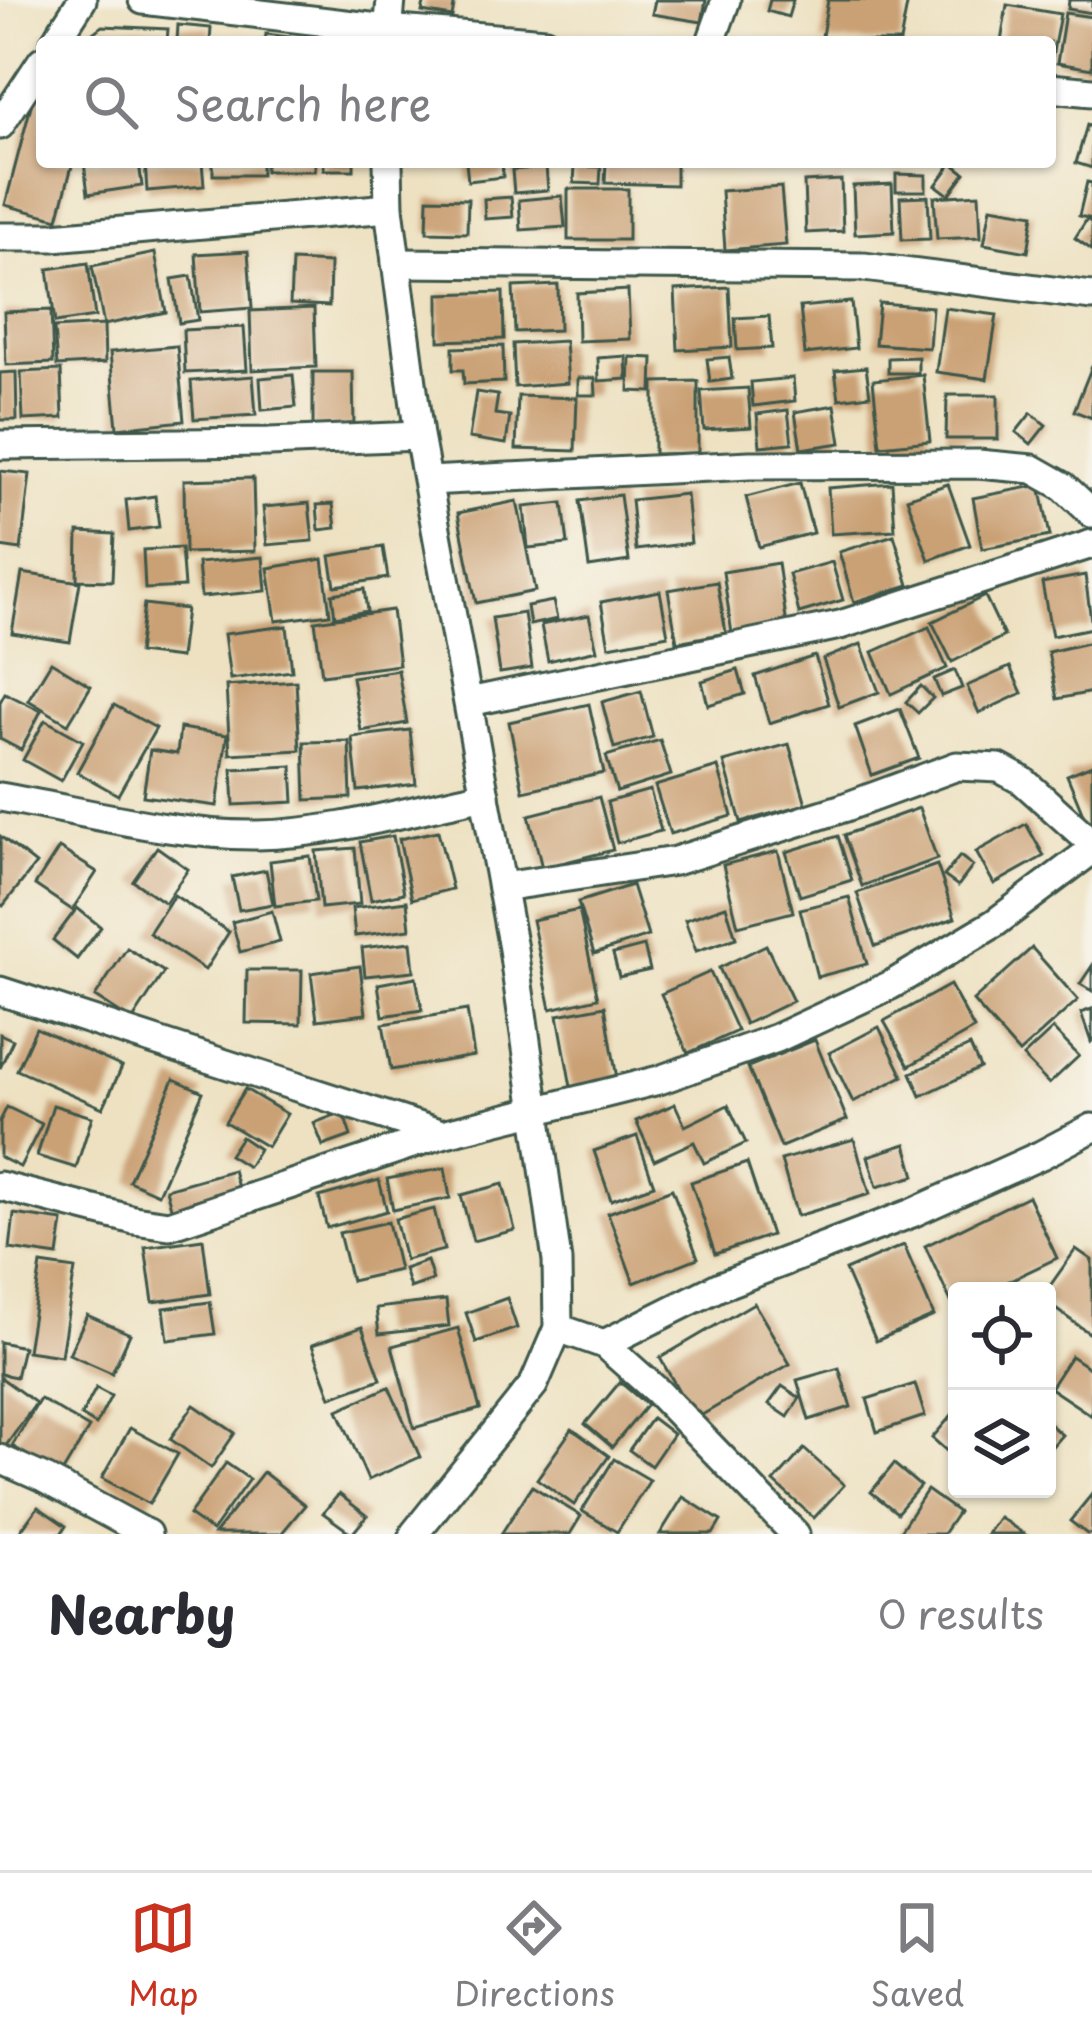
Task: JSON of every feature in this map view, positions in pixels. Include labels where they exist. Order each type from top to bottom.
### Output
[{"type":"street","points":[[59,36],[82,0]]},
{"type":"street","points":[[143,0],[387,36],[391,0]]},
{"type":"street","points":[[713,36],[726,0]]},
{"type":"street","points":[[0,125],[36,71]]},
{"type":"street","points":[[1056,89],[1092,92]]},
{"type":"street","points":[[388,168],[389,208],[419,436],[502,887],[557,1261],[558,1328],[534,1384],[414,1534]]},
{"type":"street","points":[[0,237],[53,238],[389,208]]},
{"type":"street","points":[[396,263],[865,267],[1092,296]]},
{"type":"street","points":[[0,445],[419,436]]},
{"type":"street","points":[[428,481],[750,465],[978,464],[1033,469],[1064,486],[1092,513]]},
{"type":"street","points":[[469,702],[840,625],[1092,544]]},
{"type":"street","points":[[0,1186],[169,1225],[442,1134],[659,1080],[777,1038],[853,1003],[995,923],[1092,847],[1023,781],[999,768],[957,766],[675,861],[502,887]]},
{"type":"street","points":[[0,797],[218,834],[259,835],[302,832],[485,795]]},
{"type":"street","points":[[0,991],[442,1134]]},
{"type":"street","points":[[604,1344],[720,1286],[912,1213],[1092,1128]]},
{"type":"street","points":[[558,1328],[604,1344],[657,1391],[795,1534]]},
{"type":"street","points":[[0,1460],[46,1479],[147,1534]]},
{"type":"building","points":[[425,0],[455,0],[452,17],[422,12]]},
{"type":"building","points":[[655,0],[706,0],[702,22],[652,14]]},
{"type":"building","points":[[770,0],[793,0],[788,17],[767,11]]},
{"type":"building","points":[[828,0],[908,0],[901,36],[822,36]]},
{"type":"building","points":[[1069,0],[1092,0],[1092,13],[1068,9]]},
{"type":"building","points":[[1007,5],[1060,14],[1056,36],[1002,36]]},
{"type":"building","points":[[1065,13],[1092,17],[1092,69],[1057,63]]},
{"type":"building","points":[[178,25],[211,28],[210,36],[177,36]]},
{"type":"building","points":[[102,26],[168,29],[167,36],[89,36]]},
{"type":"building","points":[[36,94],[36,168],[71,168],[58,219],[5,205]]},
{"type":"building","points":[[1087,125],[1092,127],[1092,168],[1076,163]]},
{"type":"building","points":[[85,168],[140,168],[142,186],[88,194]]},
{"type":"building","points":[[145,168],[202,168],[204,186],[147,191]]},
{"type":"building","points":[[213,168],[261,168],[261,175],[213,175]]},
{"type":"building","points":[[265,168],[315,168],[315,171]]},
{"type":"building","points":[[467,168],[502,168],[503,177],[468,181]]},
{"type":"building","points":[[546,168],[548,190],[514,193],[512,170]]},
{"type":"building","points":[[575,168],[601,168],[600,184],[574,183]]},
{"type":"building","points":[[606,168],[676,168],[676,185],[605,183]]},
{"type":"building","points":[[948,168],[965,173],[949,195],[936,185]]},
{"type":"building","points":[[896,174],[926,175],[926,191],[896,191]]},
{"type":"building","points":[[841,180],[843,231],[806,233],[804,182]]},
{"type":"building","points":[[1087,182],[1092,183],[1092,219],[1079,216]]},
{"type":"building","points":[[892,184],[894,232],[855,234],[853,186]]},
{"type":"building","points":[[781,187],[786,245],[725,250],[721,191]]},
{"type":"building","points":[[568,189],[628,189],[628,240],[568,240]]},
{"type":"building","points":[[979,194],[981,237],[937,239],[934,197]]},
{"type":"building","points":[[562,196],[565,227],[521,230],[519,200]]},
{"type":"building","points":[[928,196],[930,239],[902,240],[900,197]]},
{"type":"building","points":[[511,197],[513,217],[485,219],[484,199]]},
{"type":"building","points":[[428,198],[468,199],[467,233],[427,232]]},
{"type":"building","points":[[991,207],[1034,214],[1028,252],[984,244]]},
{"type":"building","points":[[1087,219],[1092,223],[1092,250],[1075,238]]},
{"type":"building","points":[[248,251],[252,308],[200,312],[196,254]]},
{"type":"building","points":[[155,253],[166,312],[104,325],[92,266]]},
{"type":"building","points":[[292,261],[330,263],[329,306],[290,304]]},
{"type":"building","points":[[88,263],[95,317],[55,323],[48,269]]},
{"type":"building","points":[[191,276],[198,320],[179,323],[172,279]]},
{"type":"building","points":[[558,285],[559,330],[515,332],[513,287]]},
{"type":"building","points":[[729,287],[732,347],[678,350],[675,290]]},
{"type":"building","points":[[628,290],[630,339],[578,341],[577,293]]},
{"type":"building","points":[[503,292],[504,339],[439,341],[439,294]]},
{"type":"building","points":[[851,302],[856,348],[805,354],[800,307]]},
{"type":"building","points":[[879,303],[932,307],[929,348],[875,344]]},
{"type":"building","points":[[314,308],[316,367],[252,370],[250,311]]},
{"type":"building","points":[[945,308],[997,315],[987,379],[936,372]]},
{"type":"building","points":[[51,310],[53,363],[6,365],[4,312]]},
{"type":"building","points":[[769,316],[772,348],[737,350],[735,318]]},
{"type":"building","points":[[104,325],[105,363],[57,366],[54,328]]},
{"type":"building","points":[[244,327],[247,370],[185,373],[183,330]]},
{"type":"building","points":[[565,341],[568,383],[515,387],[513,344]]},
{"type":"building","points":[[177,346],[184,421],[117,428],[110,352]]},
{"type":"building","points":[[503,346],[504,382],[464,384],[463,370],[453,370],[453,348]]},
{"type":"building","points":[[626,356],[627,379],[599,381],[598,358]]},
{"type":"building","points":[[630,357],[653,358],[652,392],[629,391]]},
{"type":"building","points":[[729,357],[732,379],[710,382],[707,359]]},
{"type":"building","points":[[918,357],[918,373],[888,373],[888,358]]},
{"type":"building","points":[[1092,366],[1092,418],[1074,411]]},
{"type":"building","points":[[866,367],[870,395],[839,399],[835,370]]},
{"type":"building","points":[[61,370],[63,418],[23,420],[21,372]]},
{"type":"building","points":[[16,372],[17,420],[0,420],[0,373]]},
{"type":"building","points":[[313,372],[353,372],[354,427],[313,427]]},
{"type":"building","points":[[293,375],[296,407],[262,410],[260,378]]},
{"type":"building","points":[[923,375],[930,441],[880,446],[873,380]]},
{"type":"building","points":[[253,376],[256,415],[194,419],[191,381]]},
{"type":"building","points":[[578,378],[595,378],[596,395],[578,395]]},
{"type":"building","points":[[793,378],[795,401],[753,406],[751,382]]},
{"type":"building","points":[[698,381],[698,453],[654,454],[654,382]]},
{"type":"building","points":[[748,388],[751,427],[704,430],[701,391]]},
{"type":"building","points":[[476,392],[498,395],[495,414],[510,416],[506,444],[469,438]]},
{"type":"building","points":[[947,395],[998,395],[998,439],[946,439]]},
{"type":"building","points":[[518,396],[577,398],[575,451],[516,449]]},
{"type":"building","points":[[835,405],[841,443],[801,449],[795,412]]},
{"type":"building","points":[[788,410],[792,443],[760,446],[757,414]]},
{"type":"building","points":[[1031,413],[1046,425],[1031,444],[1016,432]]},
{"type":"building","points":[[0,471],[30,474],[21,550],[0,547]]},
{"type":"building","points":[[253,478],[255,551],[185,553],[184,480]]},
{"type":"building","points":[[800,483],[813,533],[759,547],[746,497]]},
{"type":"building","points":[[892,483],[895,530],[831,534],[828,488]]},
{"type":"building","points":[[948,484],[970,545],[929,560],[907,498]]},
{"type":"building","points":[[1040,485],[1050,536],[982,549],[973,498]]},
{"type":"building","points":[[686,494],[691,543],[636,550],[631,500]]},
{"type":"building","points":[[620,495],[629,561],[589,567],[580,501]]},
{"type":"building","points":[[155,496],[159,527],[129,531],[126,500]]},
{"type":"building","points":[[517,501],[535,591],[476,603],[458,513]]},
{"type":"building","points":[[309,503],[313,541],[267,545],[263,507]]},
{"type":"building","points":[[563,503],[568,544],[528,548],[524,507]]},
{"type":"building","points":[[333,504],[336,528],[319,530],[317,505]]},
{"type":"building","points":[[78,532],[114,534],[112,581],[77,580]]},
{"type":"building","points":[[894,535],[909,585],[854,602],[839,552]]},
{"type":"building","points":[[383,547],[388,578],[335,586],[330,556]]},
{"type":"building","points":[[181,548],[184,587],[145,589],[143,550]]},
{"type":"building","points":[[263,557],[266,591],[201,597],[198,563]]},
{"type":"building","points":[[323,559],[330,614],[276,621],[268,568]]},
{"type":"building","points":[[832,562],[843,600],[799,613],[789,574]]},
{"type":"building","points":[[778,563],[787,626],[732,634],[723,572]]},
{"type":"building","points":[[22,573],[80,582],[70,642],[12,633]]},
{"type":"building","points":[[1085,575],[1092,628],[1052,636],[1042,583]]},
{"type":"building","points":[[717,582],[726,633],[677,642],[668,590]]},
{"type":"building","points":[[364,589],[367,611],[335,617],[332,594]]},
{"type":"building","points":[[660,591],[668,635],[609,646],[601,602]]},
{"type":"building","points":[[985,596],[1004,636],[952,662],[932,622]]},
{"type":"building","points":[[553,601],[557,619],[530,625],[527,606]]},
{"type":"building","points":[[144,604],[186,609],[180,658],[138,653]]},
{"type":"building","points":[[392,610],[399,665],[322,675],[315,621]]},
{"type":"building","points":[[524,613],[532,668],[500,673],[492,618]]},
{"type":"building","points":[[589,615],[597,650],[548,661],[541,625]]},
{"type":"building","points":[[287,626],[292,671],[230,679],[224,634]]},
{"type":"building","points":[[929,627],[947,668],[891,694],[873,652]]},
{"type":"building","points":[[1092,642],[1092,692],[1057,699],[1048,652]]},
{"type":"building","points":[[861,644],[879,692],[839,707],[823,659]]},
{"type":"building","points":[[815,656],[829,704],[769,723],[755,676]]},
{"type":"building","points":[[51,662],[91,686],[68,724],[28,700]]},
{"type":"building","points":[[1010,667],[1022,693],[979,713],[967,686]]},
{"type":"building","points":[[398,670],[407,723],[361,731],[352,677]]},
{"type":"building","points":[[738,670],[745,694],[708,705],[702,681]]},
{"type":"building","points":[[955,670],[962,688],[941,696],[934,679]]},
{"type":"building","points":[[296,681],[300,750],[230,754],[226,686]]},
{"type":"building","points":[[921,686],[933,698],[918,713],[906,702]]},
{"type":"building","points":[[641,691],[653,737],[614,748],[602,702]]},
{"type":"building","points":[[5,693],[41,711],[21,750],[0,739],[0,702]]},
{"type":"building","points":[[589,704],[604,773],[523,791],[509,722]]},
{"type":"building","points":[[114,705],[156,728],[118,795],[77,772]]},
{"type":"building","points":[[900,709],[919,758],[872,775],[855,726]]},
{"type":"building","points":[[45,720],[83,741],[61,781],[23,760]]},
{"type":"building","points":[[180,728],[227,735],[217,806],[143,796],[150,750],[177,754]]},
{"type":"building","points":[[410,730],[416,784],[358,791],[352,737]]},
{"type":"building","points":[[660,740],[671,775],[617,792],[606,756]]},
{"type":"building","points":[[349,741],[351,798],[306,800],[304,742]]},
{"type":"building","points":[[789,744],[806,804],[741,822],[724,762]]},
{"type":"building","points":[[1092,765],[1092,824],[1088,826],[1067,775]]},
{"type":"building","points":[[292,766],[294,802],[234,805],[232,769]]},
{"type":"building","points":[[718,767],[732,816],[670,834],[655,786]]},
{"type":"building","points":[[650,790],[661,831],[617,843],[607,802]]},
{"type":"building","points":[[599,797],[613,850],[542,868],[529,815]]},
{"type":"building","points":[[919,808],[937,859],[862,886],[844,835]]},
{"type":"building","points":[[1026,824],[1044,856],[994,884],[976,852]]},
{"type":"building","points":[[438,831],[452,889],[412,899],[399,839]]},
{"type":"building","points":[[0,836],[36,864],[3,906],[0,904]]},
{"type":"building","points":[[393,836],[404,893],[371,900],[360,842]]},
{"type":"building","points":[[838,836],[852,880],[800,896],[786,852]]},
{"type":"building","points":[[157,847],[188,869],[165,903],[133,881]]},
{"type":"building","points":[[59,848],[97,872],[72,910],[35,885]]},
{"type":"building","points":[[355,848],[360,904],[321,908],[316,851]]},
{"type":"building","points":[[778,851],[793,912],[738,926],[723,865]]},
{"type":"building","points":[[310,856],[316,901],[275,906],[270,861]]},
{"type":"building","points":[[960,856],[973,866],[958,886],[944,876]]},
{"type":"building","points":[[937,865],[955,918],[875,946],[857,893]]},
{"type":"building","points":[[266,870],[273,904],[239,910],[232,877]]},
{"type":"building","points":[[632,885],[648,936],[594,954],[578,902]]},
{"type":"building","points":[[174,895],[229,932],[205,970],[149,933]]},
{"type":"building","points":[[849,897],[867,964],[817,977],[800,909]]},
{"type":"building","points":[[407,901],[410,929],[355,936],[352,908]]},
{"type":"building","points":[[726,906],[736,938],[696,951],[685,920]]},
{"type":"building","points":[[77,908],[101,927],[77,959],[53,940]]},
{"type":"building","points":[[579,910],[598,998],[551,1009],[532,920]]},
{"type":"building","points":[[272,911],[280,942],[240,952],[232,922]]},
{"type":"building","points":[[411,942],[414,971],[365,976],[362,948]]},
{"type":"building","points":[[766,945],[793,1001],[745,1024],[719,968]]},
{"type":"building","points":[[644,946],[650,970],[619,977],[613,954]]},
{"type":"building","points":[[127,948],[164,972],[132,1021],[95,997]]},
{"type":"building","points":[[1032,948],[1078,1000],[1019,1053],[973,1001]]},
{"type":"building","points":[[360,966],[366,1014],[317,1020],[311,973]]},
{"type":"building","points":[[1092,966],[1092,991],[1080,984]]},
{"type":"building","points":[[247,970],[302,970],[301,1024],[246,1023]]},
{"type":"building","points":[[710,972],[737,1031],[688,1053],[661,994]]},
{"type":"building","points":[[416,977],[422,1010],[383,1016],[378,984]]},
{"type":"building","points":[[950,985],[974,1029],[909,1066],[884,1021]]},
{"type":"building","points":[[605,1006],[617,1079],[571,1087],[558,1015]]},
{"type":"building","points":[[1092,1009],[1092,1041],[1091,1042],[1081,1013]]},
{"type":"building","points":[[467,1010],[474,1056],[391,1070],[383,1024]]},
{"type":"building","points":[[879,1027],[903,1076],[853,1102],[829,1053]]},
{"type":"building","points":[[36,1028],[122,1067],[103,1108],[17,1070]]},
{"type":"building","points":[[1053,1029],[1079,1056],[1049,1084],[1023,1057]]},
{"type":"building","points":[[0,1034],[13,1040],[0,1068]]},
{"type":"building","points":[[815,1040],[847,1120],[781,1147],[748,1067]]},
{"type":"building","points":[[970,1046],[980,1068],[921,1096],[911,1073]]},
{"type":"building","points":[[174,1079],[203,1092],[158,1194],[129,1181]]},
{"type":"building","points":[[245,1089],[287,1114],[267,1147],[225,1122]]},
{"type":"building","points":[[675,1104],[685,1126],[728,1105],[746,1143],[704,1163],[694,1142],[654,1160],[636,1121]]},
{"type":"building","points":[[53,1105],[92,1117],[76,1168],[37,1156]]},
{"type":"building","points":[[7,1107],[42,1124],[20,1167],[0,1157],[0,1121]]},
{"type":"building","points":[[343,1112],[351,1136],[323,1146],[314,1123]]},
{"type":"building","points":[[637,1136],[654,1185],[611,1200],[594,1151]]},
{"type":"building","points":[[241,1137],[259,1149],[248,1167],[229,1155]]},
{"type":"building","points":[[854,1139],[870,1194],[797,1216],[781,1160]]},
{"type":"building","points":[[906,1144],[915,1176],[877,1187],[868,1156]]},
{"type":"building","points":[[747,1163],[771,1235],[715,1254],[691,1182]]},
{"type":"building","points":[[445,1168],[450,1198],[393,1210],[387,1179]]},
{"type":"building","points":[[233,1170],[239,1191],[172,1211],[166,1189]]},
{"type":"building","points":[[379,1180],[387,1211],[327,1228],[319,1197]]},
{"type":"building","points":[[503,1184],[515,1230],[473,1241],[461,1195]]},
{"type":"building","points":[[672,1189],[698,1258],[634,1283],[608,1213]]},
{"type":"building","points":[[1028,1196],[1057,1258],[1007,1282],[948,1282],[948,1295],[925,1246]]},
{"type":"building","points":[[434,1209],[444,1250],[405,1260],[395,1219]]},
{"type":"building","points":[[14,1214],[63,1221],[58,1256],[10,1249]]},
{"type":"building","points":[[388,1222],[399,1270],[351,1281],[339,1233]]},
{"type":"building","points":[[203,1239],[210,1294],[153,1302],[145,1247]]},
{"type":"building","points":[[904,1245],[934,1316],[876,1341],[845,1270]]},
{"type":"building","points":[[1076,1249],[1092,1260],[1089,1333],[1056,1309],[1053,1282]]},
{"type":"building","points":[[427,1261],[433,1280],[410,1288],[404,1269]]},
{"type":"building","points":[[41,1264],[75,1269],[61,1356],[27,1351]]},
{"type":"building","points":[[507,1298],[517,1328],[476,1342],[466,1313]]},
{"type":"building","points":[[446,1300],[449,1326],[379,1334],[376,1308]]},
{"type":"building","points":[[210,1302],[215,1334],[168,1340],[164,1308]]},
{"type":"building","points":[[754,1303],[790,1364],[695,1419],[660,1358]]},
{"type":"building","points":[[87,1315],[130,1334],[112,1373],[69,1354]]},
{"type":"building","points":[[362,1327],[381,1379],[331,1397],[312,1345]]},
{"type":"building","points":[[458,1328],[480,1409],[414,1428],[392,1346]]},
{"type":"building","points":[[0,1342],[23,1347],[16,1377],[0,1374]]},
{"type":"building","points":[[1071,1356],[1092,1370],[1092,1416],[1056,1392],[1056,1379]]},
{"type":"building","points":[[839,1368],[851,1407],[809,1420],[797,1380]]},
{"type":"building","points":[[0,1377],[36,1403],[5,1447],[0,1443]]},
{"type":"building","points":[[620,1382],[647,1405],[612,1447],[585,1424]]},
{"type":"building","points":[[915,1384],[925,1416],[877,1432],[867,1399]]},
{"type":"building","points":[[782,1386],[800,1398],[788,1417],[769,1404]]},
{"type":"building","points":[[389,1387],[420,1457],[368,1480],[338,1410]]},
{"type":"building","points":[[96,1388],[111,1396],[96,1425],[81,1416]]},
{"type":"building","points":[[40,1399],[89,1428],[61,1475],[12,1446]]},
{"type":"building","points":[[194,1405],[235,1433],[211,1468],[170,1439]]},
{"type":"building","points":[[652,1418],[673,1434],[651,1466],[629,1450]]},
{"type":"building","points":[[948,1419],[948,1452],[932,1438]]},
{"type":"building","points":[[130,1428],[178,1454],[149,1504],[102,1478]]},
{"type":"building","points":[[572,1429],[609,1456],[574,1505],[537,1479]]},
{"type":"building","points":[[804,1449],[844,1485],[814,1518],[774,1482]]},
{"type":"building","points":[[614,1459],[650,1480],[617,1532],[582,1511]]},
{"type":"building","points":[[226,1463],[249,1479],[212,1531],[189,1515]]},
{"type":"building","points":[[894,1464],[920,1486],[897,1513],[871,1492]]},
{"type":"building","points":[[263,1472],[305,1505],[281,1534],[214,1534]]},
{"type":"building","points":[[532,1486],[581,1516],[570,1534],[501,1534]]},
{"type":"building","points":[[927,1490],[958,1512],[943,1534],[898,1534]]},
{"type":"building","points":[[339,1494],[367,1516],[352,1534],[323,1513]]},
{"type":"building","points":[[1092,1494],[1092,1534],[1087,1534],[1070,1521]]},
{"type":"building","points":[[683,1497],[721,1521],[713,1534],[660,1534]]},
{"type":"building","points":[[38,1507],[66,1526],[61,1534],[18,1534]]},
{"type":"building","points":[[999,1517],[1024,1534],[987,1534]]}]
